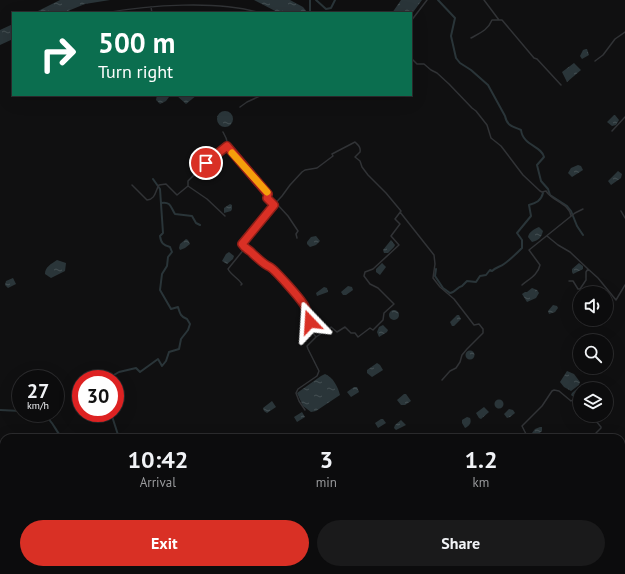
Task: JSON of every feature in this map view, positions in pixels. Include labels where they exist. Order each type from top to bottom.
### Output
[{"type":"street","points":[[412,20],[427,0]]},
{"type":"street","points":[[484,0],[534,58],[538,59],[561,85]]},
{"type":"street","points":[[111,12],[151,7],[196,4],[240,7],[257,12]]},
{"type":"street","points":[[151,7],[152,12]]},
{"type":"street","points":[[471,38],[489,26],[492,20],[500,20]]},
{"type":"street","points":[[595,61],[603,55],[615,40],[625,32]]},
{"type":"street","points":[[412,59],[417,64],[424,64],[444,78],[470,107],[476,110],[487,125],[491,138],[501,146],[523,175],[540,191],[546,191],[550,197],[568,208],[571,216]]},
{"type":"street","points":[[240,107],[246,102],[260,96]]},
{"type":"street","points":[[612,131],[625,117]]},
{"type":"street","points":[[223,132],[226,138],[227,146],[265,189],[268,194],[267,198],[291,220],[298,231],[296,234],[298,238]]},
{"type":"street","points":[[316,338],[310,329],[305,307],[286,282],[281,279],[274,270],[266,266],[242,244],[302,172],[317,168],[333,156],[332,154],[335,151],[355,142],[361,149],[355,157],[360,161],[362,167],[368,175],[386,193],[434,255],[435,264],[433,276],[440,287],[454,299],[474,326],[479,324],[484,330],[483,334],[462,354],[460,362],[456,368],[450,370],[442,380]]},
{"type":"street","points":[[132,185],[147,200],[150,200],[154,196],[158,186],[166,184],[169,189],[177,194],[188,186],[188,181],[202,167],[227,146]]},
{"type":"street","points":[[188,186],[207,199],[225,216]]},
{"type":"street","points":[[522,285],[534,276],[540,265],[529,250],[571,216],[583,209]]},
{"type":"street","points":[[621,211],[625,218]]},
{"type":"street","points":[[305,410],[298,401],[296,393],[319,373],[317,365],[307,346],[331,327],[337,332],[345,327],[351,333],[355,333],[358,336],[370,328],[373,330],[383,320],[384,313],[394,304],[378,288],[370,284],[364,276],[365,272],[373,269],[399,245],[391,236],[400,224],[395,219],[400,212]]},
{"type":"street","points":[[547,235],[558,245],[570,252],[598,278],[616,300],[625,285]]},
{"type":"street","points":[[240,285],[242,284],[228,269],[245,248]]},
{"type":"street","points":[[569,281],[573,282],[578,289],[580,289],[586,280],[586,272],[588,269]]},
{"type":"street","points":[[526,434],[522,426],[542,406],[554,390],[559,391],[571,402],[573,400]]},
{"type":"street","points":[[596,434],[601,428],[597,422]]},
{"type":"water","points":[[60,0],[110,0],[85,4],[65,12],[36,12]]},
{"type":"water","points":[[254,0],[290,0],[303,7],[307,12],[277,12]]},
{"type":"water","points":[[401,0],[422,0],[412,14],[412,12],[393,12]]},
{"type":"water","points":[[12,24],[12,39],[0,45],[0,30]]},
{"type":"water","points":[[587,49],[589,55],[582,59],[580,56],[583,50]]},
{"type":"water","points":[[574,63],[581,70],[567,82],[562,72]]},
{"type":"water","points":[[157,96],[169,97],[166,101],[160,104],[156,100]]},
{"type":"water","points":[[177,96],[196,96],[186,104]]},
{"type":"water","points":[[222,111],[228,111],[233,116],[231,125],[228,127],[222,127],[217,122],[217,116]]},
{"type":"water","points":[[614,115],[619,120],[616,125],[612,126],[607,122]]},
{"type":"water","points":[[578,165],[581,166],[583,170],[572,177],[568,173],[571,168]]},
{"type":"water","points":[[618,171],[622,174],[621,178],[611,185],[608,181]]},
{"type":"water","points":[[230,204],[232,205],[231,211],[224,213],[224,208]]},
{"type":"water","points":[[539,227],[543,231],[538,239],[532,242],[528,237],[529,234]]},
{"type":"water","points":[[316,236],[320,241],[316,245],[310,247],[307,242],[311,237]]},
{"type":"water","points":[[186,239],[190,244],[180,250],[180,244]]},
{"type":"water","points":[[391,240],[395,245],[394,247],[388,253],[384,253],[383,250]]},
{"type":"water","points":[[229,252],[234,256],[233,259],[227,264],[222,261]]},
{"type":"water","points":[[57,260],[66,263],[65,271],[51,278],[45,274],[46,269]]},
{"type":"water","points":[[382,263],[386,267],[380,275],[376,272],[376,269]]},
{"type":"water","points":[[579,263],[583,266],[583,269],[573,274],[572,269]]},
{"type":"water","points":[[13,278],[16,284],[8,288],[5,285],[6,281]]},
{"type":"water","points":[[348,286],[352,287],[353,290],[346,295],[343,295],[341,292]]},
{"type":"water","points":[[324,287],[327,288],[328,292],[317,296],[316,293]]},
{"type":"water","points":[[532,288],[537,290],[539,293],[536,298],[527,302],[522,294]]},
{"type":"water","points":[[553,305],[557,306],[558,308],[555,312],[549,314],[548,311]]},
{"type":"water","points":[[394,310],[399,315],[394,320],[389,315]]},
{"type":"water","points":[[457,315],[459,315],[461,319],[454,326],[452,326],[450,322]]},
{"type":"water","points":[[383,325],[388,330],[379,337],[377,332],[379,327]]},
{"type":"water","points":[[470,350],[475,355],[470,360],[465,355]]},
{"type":"water","points":[[377,363],[383,370],[372,377],[367,373],[367,370]]},
{"type":"water","points":[[567,371],[574,374],[580,382],[573,382],[573,390],[571,391],[564,387],[560,382]]},
{"type":"water","points":[[325,374],[328,375],[335,383],[340,395],[316,411],[311,412],[303,406],[297,393]]},
{"type":"water","points":[[354,387],[357,387],[359,392],[351,397],[347,392]]},
{"type":"water","points":[[406,394],[411,401],[405,405],[401,405],[397,400]]},
{"type":"water","points":[[497,400],[501,400],[503,404],[501,408],[497,408],[495,406],[495,402]]},
{"type":"water","points":[[272,401],[276,407],[267,413],[263,408]]},
{"type":"water","points":[[484,407],[489,412],[481,419],[476,413]]},
{"type":"water","points":[[509,409],[513,410],[515,413],[507,418],[504,414]]},
{"type":"water","points":[[302,412],[305,417],[297,422],[294,417]]},
{"type":"water","points":[[467,417],[470,418],[471,421],[465,428],[462,420]]},
{"type":"water","points":[[383,419],[386,423],[378,428],[375,423]]},
{"type":"water","points":[[401,420],[406,425],[396,430],[394,428],[395,425]]},
{"type":"water","points":[[542,427],[542,431],[538,434],[532,434],[535,429]]},
{"type":"waterway","points":[[310,0],[310,12]]},
{"type":"waterway","points":[[316,0],[326,9],[331,8],[335,0]]},
{"type":"waterway","points":[[438,0],[455,18],[451,36],[456,58],[460,63],[471,70],[488,85],[509,124],[521,130],[525,139],[543,153],[544,157],[537,165],[541,181],[548,189],[550,195],[567,206],[571,211],[577,226],[583,235]]},
{"type":"waterway","points":[[153,179],[160,189],[163,233]]},
{"type":"waterway","points":[[436,269],[435,276],[443,288],[450,293],[462,286],[467,281],[476,282],[480,276],[486,275],[490,270],[492,271],[504,264],[522,248],[522,240],[517,233],[531,216],[529,205],[538,201],[543,193]]},
{"type":"waterway","points":[[161,203],[169,204],[175,214],[192,216],[196,223],[200,225]]},
{"type":"waterway","points":[[124,371],[136,368],[140,372],[158,359],[162,366],[166,361],[169,352],[179,349],[181,339],[188,330],[190,324],[187,319],[181,315],[178,307],[171,309],[160,290],[162,274],[167,266],[168,257],[172,252],[170,247],[162,242],[160,236],[163,233]]},
{"type":"waterway","points":[[0,410],[12,411]]},
{"type":"waterway","points":[[52,422],[59,434]]},
{"type":"waterway","points":[[114,422],[118,434]]},
{"type":"slow traffic","points":[[232,153],[267,192]]},
{"type":"route","points":[[206,163],[227,146],[252,177],[265,189],[268,194],[267,198],[274,205],[242,244],[266,266],[274,270],[281,279],[286,282],[305,307],[310,322]]}]
